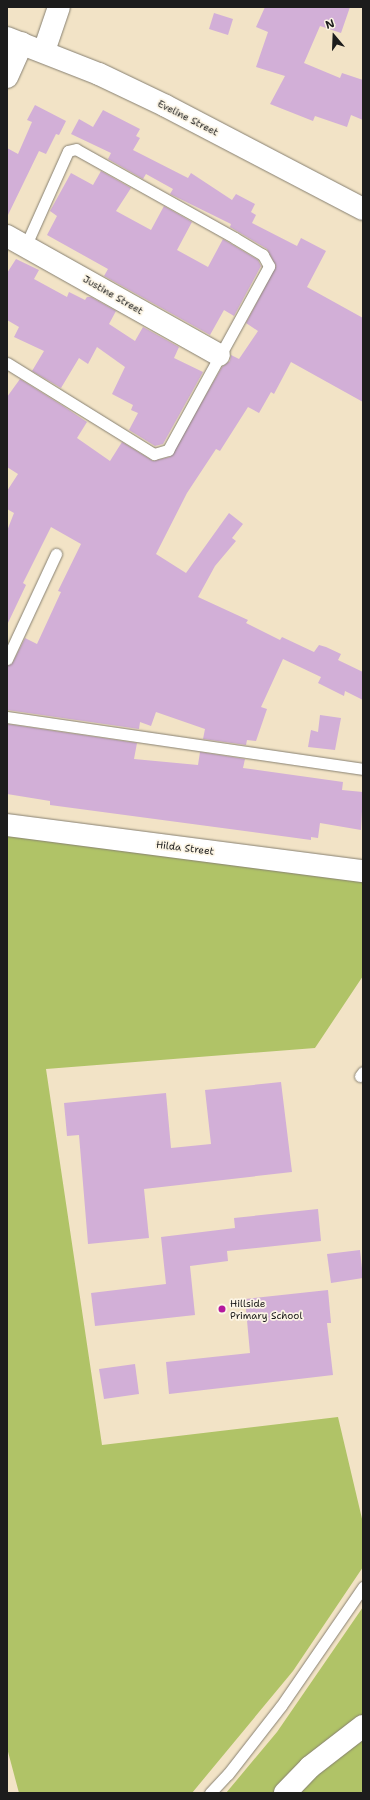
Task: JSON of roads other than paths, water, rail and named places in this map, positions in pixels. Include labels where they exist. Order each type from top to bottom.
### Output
[{"type":"street","points":[[44,51],[59,7]]},
{"type":"street","points":[[7,77],[14,40]]},
{"type":"street","name":"Eveline Street","points":[[14,40],[44,51],[166,106],[363,209]]},
{"type":"street","name":"Justine Street","points":[[7,236],[218,355]]},
{"type":"street","name":"Hilda Street","points":[[7,825],[363,871]]},
{"type":"street","points":[[285,1793],[310,1767],[363,1726]]},
{"type":"lane","points":[[7,363],[154,454],[168,450],[218,355],[269,266],[263,255],[235,238],[73,148],[68,151],[26,246]]},
{"type":"lane","points":[[7,659],[56,554]]},
{"type":"lane","points":[[7,717],[56,726],[363,768]]},
{"type":"lane","points":[[210,1793],[228,1774],[281,1706],[363,1587]]},
{"type":"place","name":"Hillside Primary School","points":[[222,1309]]}]
